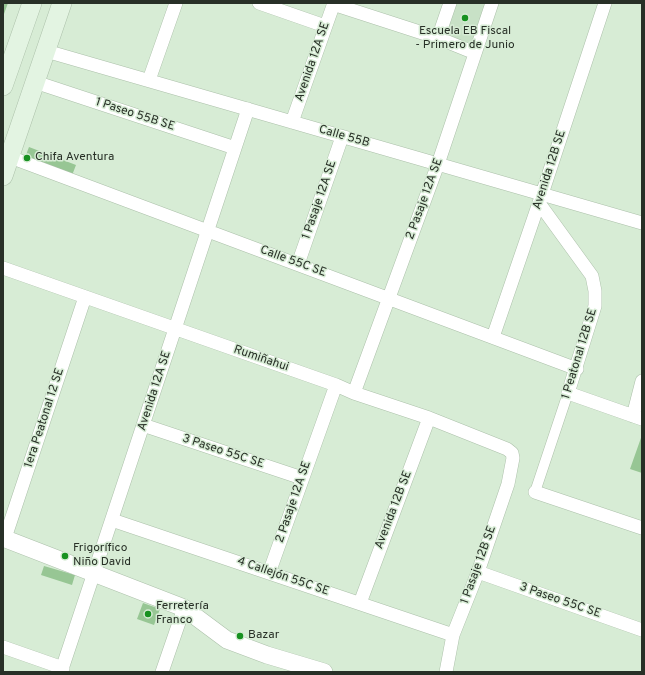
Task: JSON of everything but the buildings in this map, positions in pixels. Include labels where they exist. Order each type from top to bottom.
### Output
[{"type":"main road","points":[[3,86],[8,55],[32,3]]},
{"type":"main road","points":[[3,176],[62,3]]},
{"type":"street","points":[[149,80],[176,3]]},
{"type":"street","points":[[259,3],[325,26]]},
{"type":"street","points":[[438,38],[450,3]]},
{"type":"street","name":"2 Pasaje 12A SE","points":[[354,393],[438,164],[492,3]]},
{"type":"street","name":"Avenida 12B SE","points":[[493,337],[541,199],[605,3]]},
{"type":"street","points":[[334,4],[438,38],[475,53]]},
{"type":"street","name":"Avenida 12A SE","points":[[292,122],[334,4]]},
{"type":"street","name":"Calle 55B","points":[[46,51],[438,164],[541,199],[642,223]]},
{"type":"street","name":"1 Paseo 55B SE","points":[[35,82],[235,148]]},
{"type":"street","name":"Avenida 12A SE","points":[[62,670],[248,109]]},
{"type":"street","name":"1 Pasaje 12A SE","points":[[298,264],[342,136]]},
{"type":"street","name":"Calle 55C SE","points":[[10,157],[577,368]]},
{"type":"street","name":"1 Peatonal 12B SE","points":[[535,492],[577,368],[595,306],[595,291],[592,276],[541,199]]},
{"type":"street","name":"Rumiñahui","points":[[3,268],[336,385],[354,393],[429,418],[507,449],[512,453],[513,458]]},
{"type":"street","name":"1era Peatonal 12 SE","points":[[4,538],[85,297]]},
{"type":"street","points":[[568,393],[637,417],[642,381]]},
{"type":"street","name":"2 Pasaje 12A SE","points":[[269,573],[336,385]]},
{"type":"street","name":"Avenida 12B SE","points":[[360,603],[429,418]]},
{"type":"street","name":"3 Paseo 55C SE","points":[[143,425],[302,478]]},
{"type":"street","name":"1 Pasaje 12B SE","points":[[446,672],[453,635],[478,572],[508,484],[513,458]]},
{"type":"street","points":[[535,492],[642,528]]},
{"type":"street","name":"4 Callejón 55C SE","points":[[112,520],[453,635]]},
{"type":"street","points":[[4,538],[184,608],[227,640],[267,655],[324,672]]},
{"type":"street","name":"3 Paseo 55C SE","points":[[478,572],[642,630]]},
{"type":"street","points":[[162,672],[184,608]]},
{"type":"street","points":[[3,647],[62,670]]},
{"type":"shaded area","name":"Escuela EB Fiscal - Primero de Junio","points":[[453,3],[488,3],[472,44],[442,34]]},
{"type":"place","name":"Escuela EB Fiscal - Primero de Junio","points":[[465,18]]},
{"type":"place","name":"Chifa Aventura","points":[[27,158]]},
{"type":"place","name":"Frigorífico Niño David","points":[[65,556]]},
{"type":"place","name":"Ferretería Franco","points":[[148,614]]},
{"type":"place","name":"Bazar","points":[[240,636]]}]
